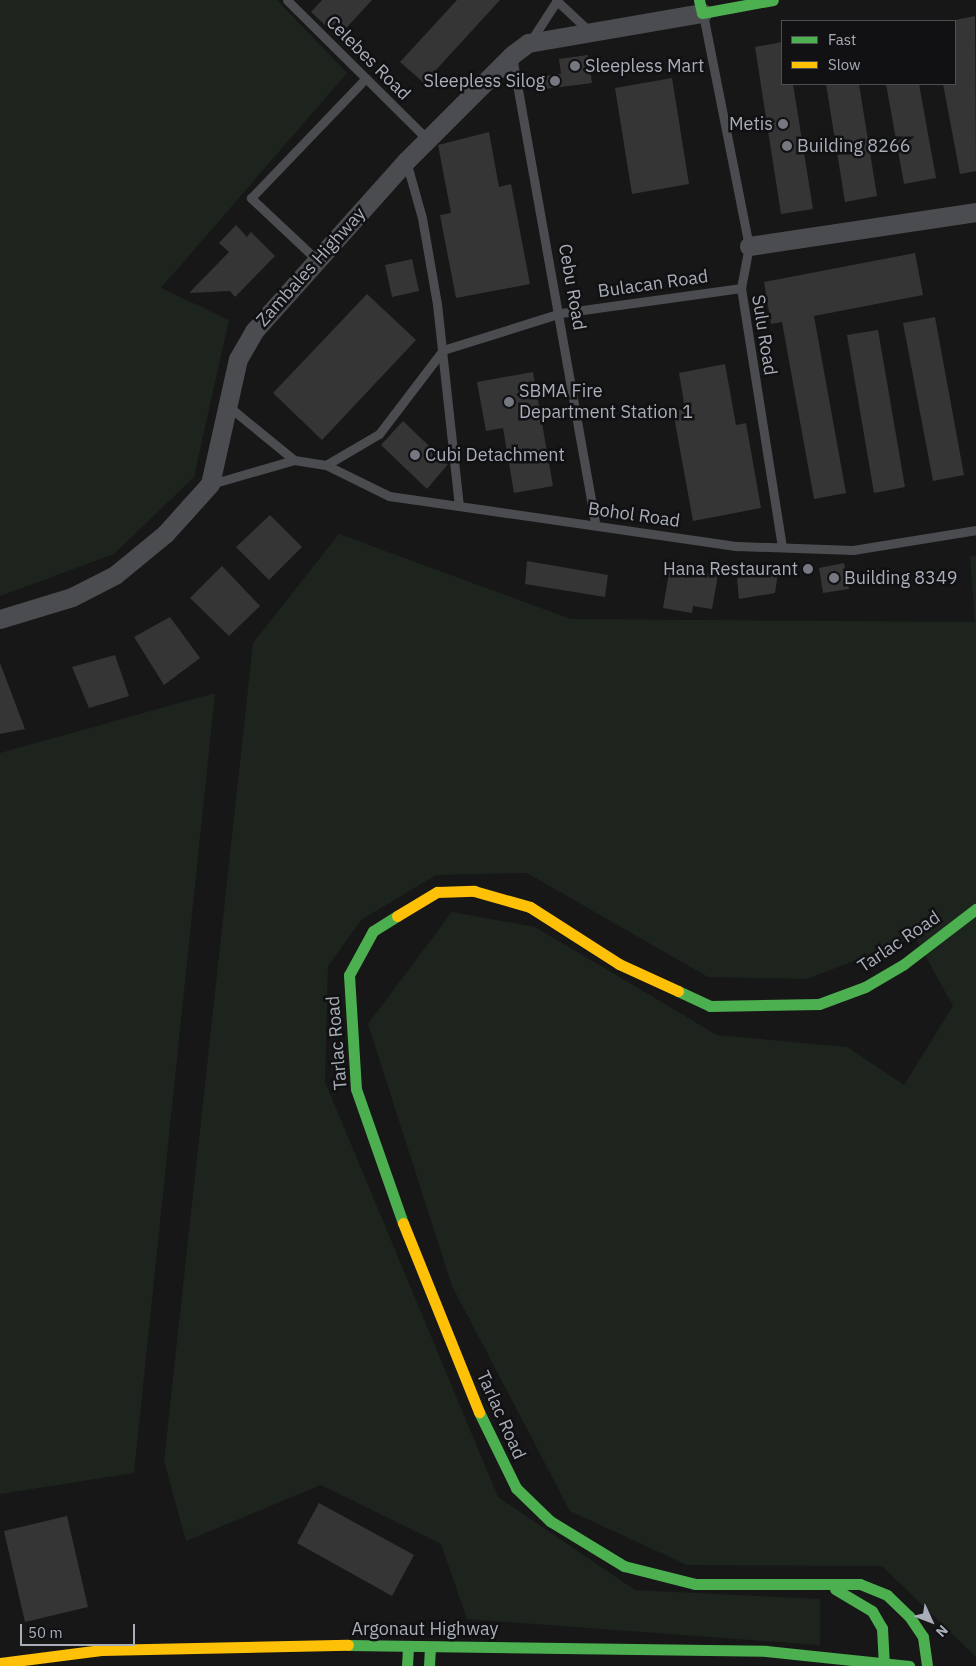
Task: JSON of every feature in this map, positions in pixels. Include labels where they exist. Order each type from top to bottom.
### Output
[{"type":"main road","points":[[701,7],[773,0]]},
{"type":"main road","name":"Tarlac Road","points":[[927,1666],[923,1636],[887,1595],[860,1584],[694,1584],[624,1566],[550,1521],[516,1488],[491,1442],[382,1170],[356,1089],[349,975],[373,931],[437,892],[474,891],[530,907],[619,964],[710,1006],[819,1004],[865,987],[904,964],[976,908]]},
{"type":"main road","name":"Tarlac Road","points":[[827,1585],[872,1611],[882,1628],[884,1663]]},
{"type":"main road","name":"Argonaut Highway","points":[[0,1663],[100,1650],[200,1646],[766,1651],[909,1666]]},
{"type":"main road","points":[[407,1664],[408,1647]]},
{"type":"main road","points":[[429,1664],[430,1647]]},
{"type":"main road","points":[[145,1663],[301,1660]]},
{"type":"main road","name":"Argonaut Highway","points":[[799,1666],[850,1661]]},
{"type":"main road","name":"Argonaut Highway","points":[[393,1662],[407,1664],[446,1662]]},
{"type":"street","name":"Zambales Highway","points":[[0,619],[72,597],[115,575],[165,534],[210,484],[238,359],[250,338],[406,161],[512,55],[528,44],[592,32],[701,7]]},
{"type":"street","points":[[749,246],[976,212]]},
{"type":"lane","name":"Celebes Road","points":[[287,0],[427,139]]},
{"type":"lane","points":[[528,44],[556,1],[592,32]]},
{"type":"lane","name":"Sulu Road","points":[[701,7],[749,246],[740,288],[782,546]]},
{"type":"lane","name":"Cebu Road","points":[[512,55],[561,313],[596,526]]},
{"type":"lane","points":[[317,260],[251,198],[366,78]]},
{"type":"lane","points":[[406,161],[422,218],[443,350],[459,506]]},
{"type":"lane","name":"Bulacan Road","points":[[443,350],[561,313],[740,288]]},
{"type":"lane","points":[[326,465],[379,434],[443,350]]},
{"type":"lane","points":[[228,406],[294,460]]},
{"type":"lane","name":"Bohol Road","points":[[210,484],[294,460],[326,465],[389,496],[737,546],[782,546],[852,550],[976,530]]},
{"type":"shaded area","points":[[0,0],[277,0],[347,73],[161,288],[229,320],[194,477],[114,554],[0,596]]},
{"type":"shaded area","points":[[339,534],[571,619],[975,622],[970,556],[976,556],[976,1657],[882,1566],[687,1565],[570,1511],[452,1286],[368,1024],[452,912],[535,927],[717,1035],[847,1047],[904,1085],[953,1006],[915,937],[807,979],[708,977],[527,873],[436,875],[361,920],[328,966],[325,1082],[498,1497],[635,1590],[820,1599],[820,1645],[467,1619],[441,1544],[321,1485],[186,1541],[164,1461],[253,643]]},
{"type":"shaded area","points":[[215,693],[134,1473],[0,1494],[0,753]]},
{"type":"building","points":[[322,0],[372,0],[338,37],[311,12]]},
{"type":"building","points":[[457,0],[500,0],[424,83],[400,62]]},
{"type":"building","points":[[975,16],[976,171],[960,174],[943,85],[956,85],[955,20]]},
{"type":"building","name":"Building 8266","points":[[781,42],[781,85],[793,85],[813,209],[781,214],[755,47]]},
{"type":"building","name":"Sleepless Mart","points":[[588,55],[592,83],[545,89],[543,76],[561,74],[559,59]]},
{"type":"building","points":[[672,78],[689,184],[632,194],[615,88]]},
{"type":"building","points":[[826,85],[859,85],[877,196],[845,202]]},
{"type":"building","points":[[886,85],[919,85],[936,178],[904,184]]},
{"type":"building","points":[[489,132],[499,187],[511,184],[530,284],[456,298],[440,215],[451,213],[438,145]]},
{"type":"building","points":[[236,225],[247,237],[251,232],[275,256],[235,297],[230,291],[189,293],[229,252],[219,243]]},
{"type":"building","points":[[915,253],[923,295],[814,316],[846,493],[814,499],[782,322],[771,324],[764,282]]},
{"type":"building","points":[[412,259],[419,291],[392,297],[385,265]]},
{"type":"building","points":[[367,294],[416,340],[322,440],[273,393]]},
{"type":"building","points":[[935,317],[964,475],[933,481],[903,323]]},
{"type":"building","points":[[878,330],[905,487],[874,493],[847,335]]},
{"type":"building","points":[[725,364],[736,425],[746,423],[761,508],[693,521],[673,411],[685,409],[679,373]]},
{"type":"building","points":[[533,372],[553,486],[514,493],[503,428],[486,431],[477,382]]},
{"type":"building","name":"Cubi Detachment","points":[[403,421],[448,464],[427,489],[381,445]]},
{"type":"building","points":[[270,515],[302,547],[269,580],[236,547]]},
{"type":"building","points":[[527,561],[608,575],[605,597],[525,584]]},
{"type":"building","name":"Building 8349","points":[[844,563],[849,589],[823,593],[819,568]]},
{"type":"building","points":[[222,566],[260,606],[229,636],[190,598]]},
{"type":"building","points":[[670,567],[718,575],[712,609],[693,606],[692,613],[663,608]]},
{"type":"building","points":[[778,572],[775,593],[739,599],[737,578]]},
{"type":"building","points":[[170,617],[200,658],[164,685],[134,637]]},
{"type":"building","points":[[115,655],[129,696],[89,708],[72,667]]},
{"type":"building","points":[[0,663],[25,729],[0,734]]},
{"type":"building","points":[[319,1503],[414,1555],[392,1596],[297,1543]]},
{"type":"building","points":[[67,1516],[88,1607],[25,1622],[4,1531]]},
{"type":"traffic: fast","points":[[699,0],[702,13],[773,0]]},
{"type":"traffic: fast","points":[[678,991],[710,1006],[819,1004],[865,987],[904,964],[976,909]]},
{"type":"traffic: fast","points":[[397,916],[373,931],[349,975],[356,1089],[403,1223]]},
{"type":"traffic: fast","points":[[479,1412],[516,1488],[550,1521],[624,1566],[695,1584],[860,1584],[887,1595],[909,1616],[923,1637],[927,1666]]},
{"type":"traffic: fast","points":[[835,1589],[872,1611],[882,1628],[884,1663]]},
{"type":"traffic: fast","points":[[348,1645],[766,1651],[909,1666]]},
{"type":"traffic: fast","points":[[407,1666],[408,1647]]},
{"type":"traffic: fast","points":[[429,1666],[430,1647]]},
{"type":"traffic: slow","points":[[397,916],[437,892],[474,891],[530,907],[619,964],[678,991]]},
{"type":"traffic: slow","points":[[403,1223],[479,1412]]},
{"type":"traffic: slow","points":[[0,1663],[101,1650],[348,1645]]},
{"type":"place","name":"Sleepless Mart","points":[[575,66]]},
{"type":"place","name":"Sleepless Silog","points":[[555,81]]},
{"type":"place","name":"Metis","points":[[783,124]]},
{"type":"place","name":"Building 8266","points":[[787,146]]},
{"type":"place","name":"SBMA Fire Department Station 1","points":[[509,402]]},
{"type":"place","name":"Cubi Detachment","points":[[415,455]]},
{"type":"place","name":"Hana Restaurant","points":[[808,569]]},
{"type":"place","name":"Building 8349","points":[[834,578]]}]
